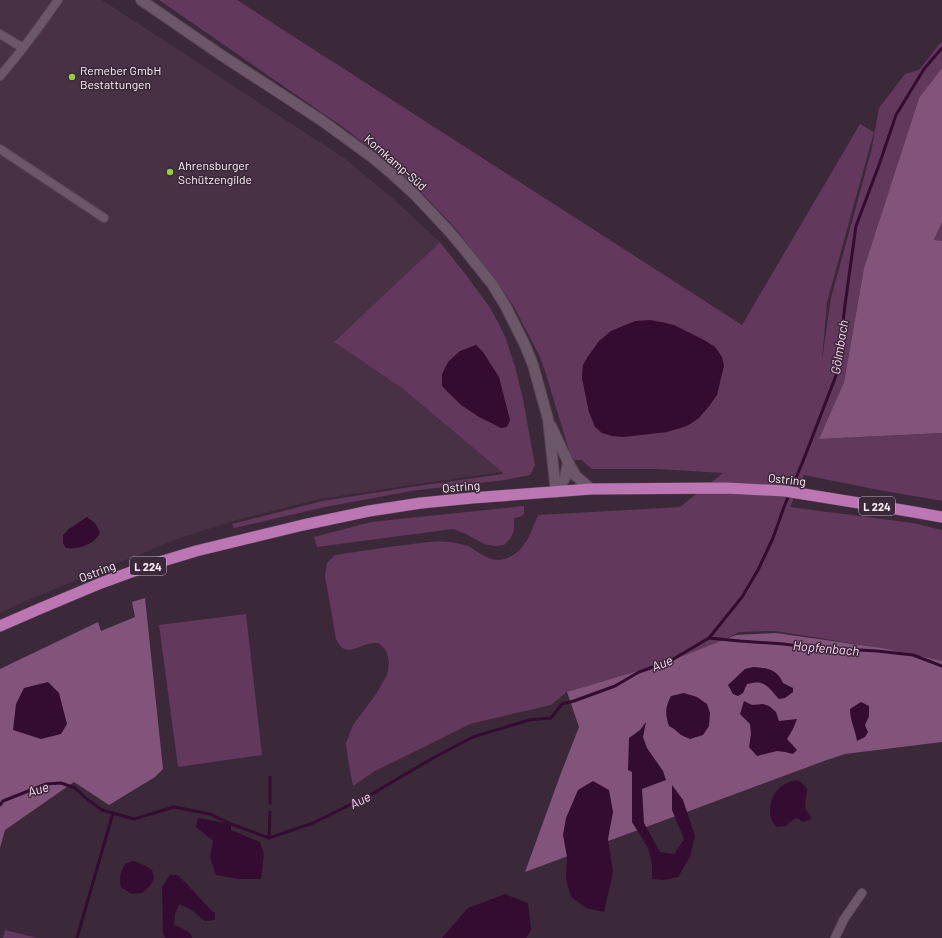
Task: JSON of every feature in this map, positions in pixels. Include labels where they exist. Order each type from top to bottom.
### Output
[{"type":"main road","name":"Ostring","points":[[0,626],[101,583],[153,564],[196,551],[271,532],[369,511],[421,503],[590,489],[726,488],[785,491],[942,517]]},
{"type":"street","points":[[0,76],[23,48],[58,0]]},
{"type":"street","name":"Kornkamp-Süd","points":[[140,0],[321,120],[373,158],[419,199],[464,249],[492,284],[506,307],[533,365],[548,419],[556,492]]},
{"type":"street","points":[[0,34],[23,48]]},
{"type":"street","points":[[0,149],[104,218]]},
{"type":"street","name":"Kornkamp-Süd","points":[[548,419],[576,476],[590,489]]},
{"type":"street","points":[[556,492],[565,478],[568,462]]},
{"type":"street","points":[[835,938],[844,919],[862,893]]},
{"type":"shaded area","points":[[0,0],[102,0],[344,158],[389,195],[440,242],[334,342],[403,389],[502,472],[320,499],[237,520],[177,539],[0,613]]},
{"type":"shaded area","points":[[159,0],[237,0],[742,325],[860,124],[874,132],[827,302],[822,360],[831,298],[871,152],[879,108],[905,74],[919,70],[942,41],[942,68],[919,98],[864,268],[844,382],[819,439],[942,433],[942,501],[804,475],[790,507],[913,523],[942,530],[942,662],[881,648],[775,631],[739,632],[724,640],[669,662],[567,692],[551,705],[470,724],[375,771],[353,786],[346,743],[353,725],[376,694],[387,675],[389,663],[387,653],[378,643],[346,650],[339,645],[336,639],[325,576],[327,563],[335,555],[416,543],[450,542],[468,546],[494,560],[504,559],[517,552],[526,542],[538,515],[680,507],[723,473],[658,469],[592,469],[582,460],[574,460],[571,457],[540,357],[513,305],[456,229],[424,195],[387,162],[347,130]],"holes":[[[661,322],[689,333],[715,347],[720,382],[717,395],[667,432],[653,433],[589,412],[582,378],[583,365],[589,355]]]},
{"type":"shaded area","points":[[942,68],[942,222],[934,240],[942,241],[942,433],[819,439],[844,382],[864,268],[919,98]]},
{"type":"shaded area","points":[[942,222],[942,241],[934,241]]},
{"type":"shaded area","points":[[440,242],[491,309],[505,336],[523,399],[535,465],[530,475],[505,480],[411,491],[325,507],[234,528],[232,524],[323,501],[503,474],[403,389],[334,342]],"holes":[[[442,386],[501,428],[463,404]]]},
{"type":"shaded area","points":[[650,320],[674,325],[715,347],[722,357],[724,366],[717,395],[699,418],[687,426],[667,432],[624,437],[602,433],[595,427],[589,412],[582,378],[583,365],[599,341],[611,331],[635,321]]},
{"type":"shaded area","points":[[476,345],[483,352],[499,377],[510,420],[507,427],[501,428],[479,417],[461,405],[442,386],[442,374],[448,362],[460,351]]},
{"type":"shaded area","points":[[524,506],[524,514],[514,518],[514,530],[511,538],[504,545],[495,546],[484,544],[453,529],[317,547],[314,537],[371,522]]},
{"type":"shaded area","points":[[87,517],[95,523],[100,532],[98,536],[91,543],[81,547],[66,548],[63,543],[63,535]]},
{"type":"shaded area","points":[[145,598],[163,769],[155,777],[109,805],[74,782],[5,830],[0,848],[0,669],[98,622],[101,631],[135,617],[132,602]]},
{"type":"shaded area","points":[[246,614],[262,755],[178,767],[159,625]]},
{"type":"shaded area","points":[[776,633],[882,648],[942,661],[942,742],[845,754],[525,872],[579,727],[567,692],[668,662],[736,635]]},
{"type":"shaded area","points":[[753,667],[775,672],[781,678],[783,683],[793,688],[793,692],[785,698],[779,699],[768,687],[758,682],[747,684],[743,693],[738,696],[733,694],[728,685],[745,669]]},
{"type":"shaded area","points":[[48,682],[59,693],[67,724],[61,734],[41,739],[13,730],[16,704],[24,688]]},
{"type":"shaded area","points":[[684,693],[697,697],[707,704],[710,713],[709,726],[703,735],[690,739],[681,735],[669,726],[666,714],[671,696]]},
{"type":"shaded area","points":[[744,701],[752,705],[763,704],[769,706],[776,712],[779,721],[797,719],[787,739],[797,750],[793,754],[777,751],[757,756],[749,747],[751,734],[750,724],[740,714]]},
{"type":"shaded area","points":[[861,702],[869,706],[869,716],[865,725],[868,732],[865,737],[857,741],[850,709]]},
{"type":"shaded area","points":[[646,722],[643,737],[647,748],[663,771],[666,780],[642,789],[644,823],[660,852],[674,854],[684,839],[672,810],[672,785],[683,800],[695,836],[690,857],[678,877],[664,880],[652,879],[652,863],[648,848],[632,822],[632,772],[628,770],[629,738],[640,730]]},
{"type":"shaded area","points":[[796,780],[801,782],[807,789],[805,808],[811,819],[803,822],[797,818],[786,826],[777,827],[772,821],[770,814],[772,798],[777,790],[785,784]]},
{"type":"shaded area","points":[[593,781],[609,790],[613,812],[608,839],[613,872],[604,912],[586,908],[571,897],[566,879],[567,857],[563,835],[566,818],[578,790]]},
{"type":"shaded area","points":[[198,818],[231,824],[231,830],[260,842],[264,854],[261,879],[239,879],[216,875],[210,857],[213,841],[196,827]]},
{"type":"shaded area","points":[[133,861],[152,870],[154,878],[150,886],[142,893],[132,894],[121,887],[120,876],[123,867],[125,864]]},
{"type":"shaded area","points":[[170,875],[177,875],[215,913],[215,920],[205,921],[190,909],[179,904],[175,914],[174,925],[191,934],[192,938],[165,938],[163,932],[162,887]]},
{"type":"shaded area","points":[[505,894],[528,903],[531,930],[526,938],[442,938],[468,908]]},
{"type":"shaded area","points":[[5,930],[37,938],[3,938]]},
{"type":"waterway","name":"Aue","points":[[0,805],[3,801],[46,784],[61,783],[75,788],[102,810],[134,819],[174,807],[210,814],[231,824],[269,838],[313,823],[370,795],[433,758],[473,737],[529,720],[551,718],[562,704],[615,686],[639,672],[670,661],[709,638],[742,597],[758,570],[773,538],[837,373],[856,226],[896,115],[924,69],[942,48]]},
{"type":"waterway","name":"Hopfenbach","points":[[709,638],[784,644],[812,648],[877,651],[913,655],[942,666]]},
{"type":"waterway","points":[[270,777],[270,803]]},
{"type":"waterway","points":[[269,838],[270,812]]},
{"type":"waterway","points":[[77,938],[113,813]]},
{"type":"place","name":"Remeber GmbH Bestattungen","points":[[72,77]]},
{"type":"place","name":"Ahrensburger Schützengilde","points":[[170,172]]},
{"type":"water label","name":"Gölmbach","points":[[839,347]]}]
